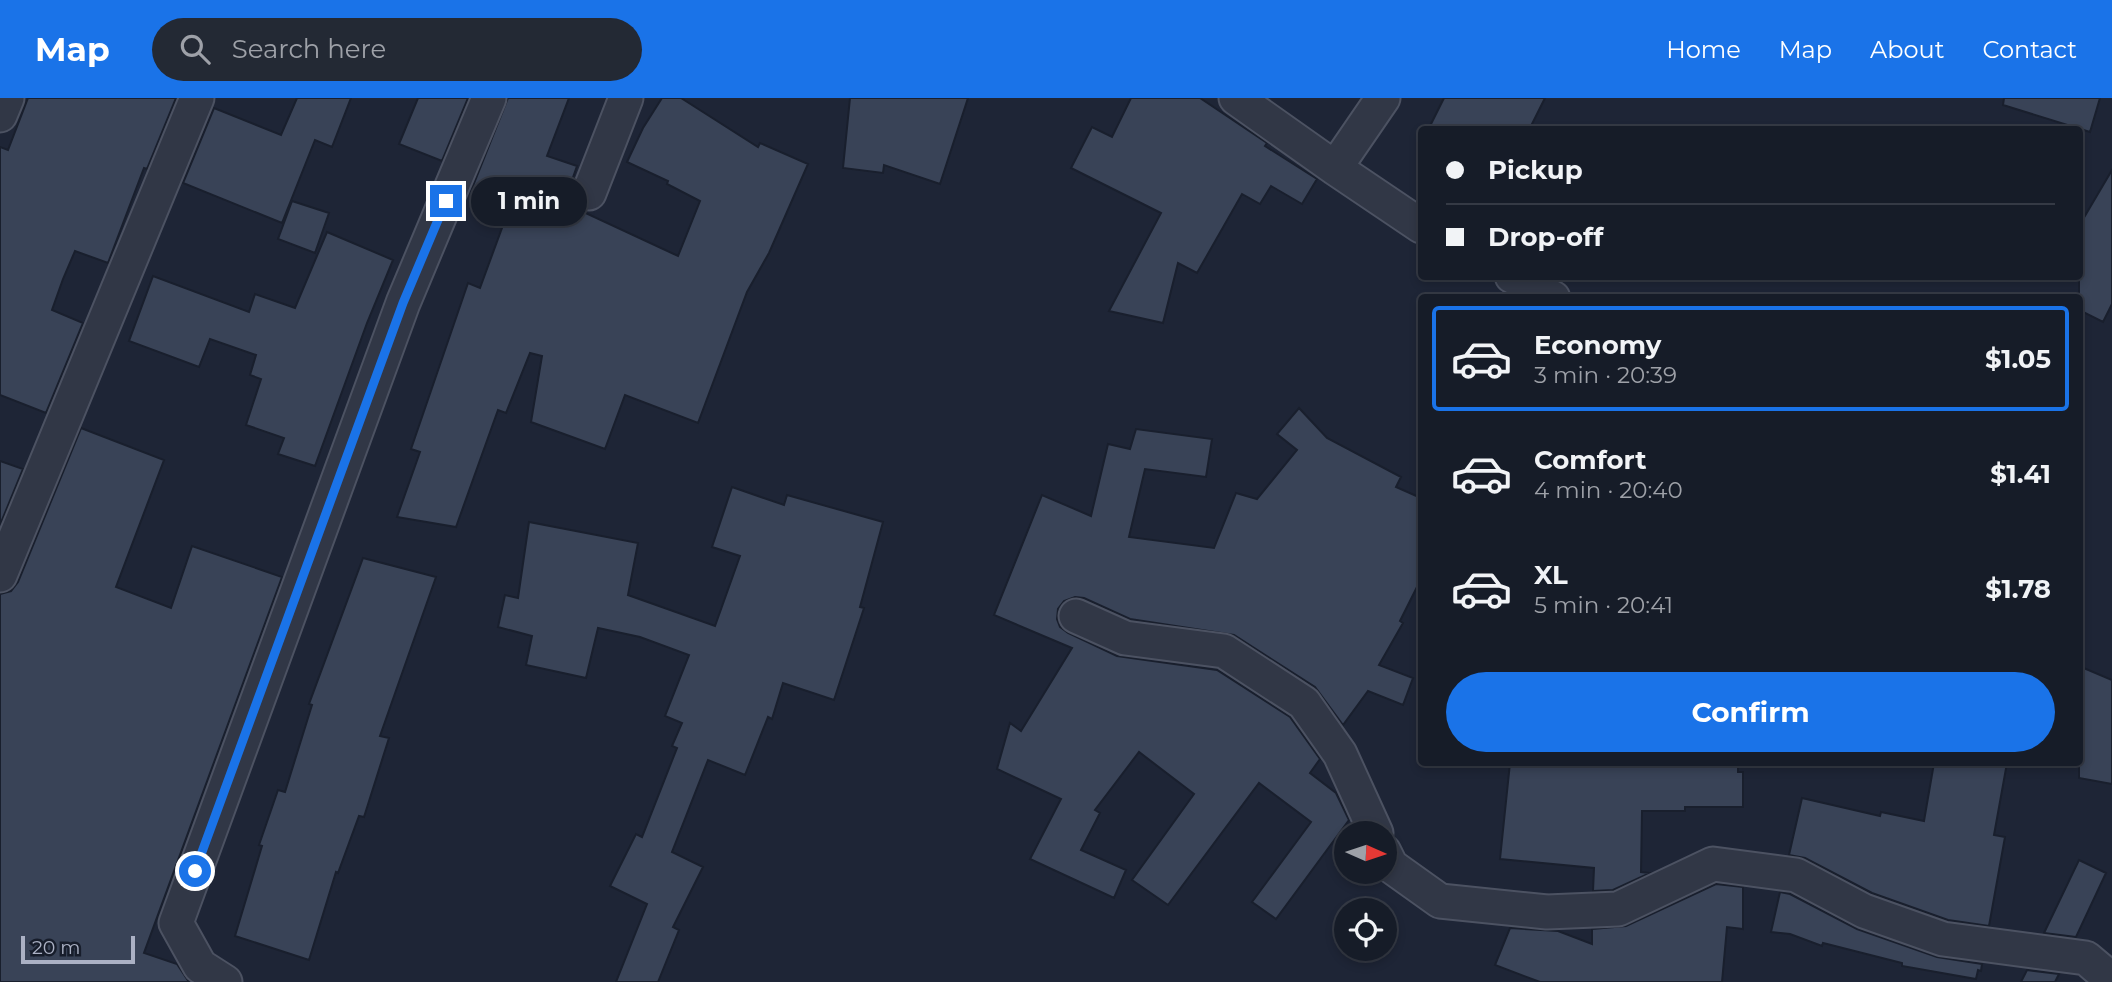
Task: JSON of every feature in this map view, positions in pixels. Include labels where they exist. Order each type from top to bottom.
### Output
[{"type":"street","points":[[0,115],[7,98]]},
{"type":"street","points":[[0,575],[197,98]]},
{"type":"street","points":[[225,982],[200,966],[176,923],[403,303],[489,98]]},
{"type":"street","points":[[589,193],[626,98]]},
{"type":"street","points":[[1236,98],[1418,224]]},
{"type":"street","points":[[1335,168],[1383,98]]},
{"type":"street","points":[[1519,280],[1546,294]]},
{"type":"street","points":[[1076,616],[1125,638],[1224,651],[1304,703],[1340,754],[1371,821]]},
{"type":"street","points":[[1397,870],[1440,901],[1547,912],[1618,909],[1713,864],[1796,875],[1864,911],[1943,939],[2086,958],[2112,980]]},
{"type":"building","points":[[28,98],[176,98],[147,169],[144,168],[108,263],[75,251],[63,279],[52,310],[83,323],[46,413],[0,395],[0,147],[8,150]]},
{"type":"building","points":[[297,98],[351,98],[332,147],[315,140],[282,223],[183,183],[214,108],[281,135]]},
{"type":"building","points":[[418,98],[468,98],[442,161],[399,144]]},
{"type":"building","points":[[508,98],[569,98],[547,156],[577,166],[564,203],[678,256],[700,201],[667,184],[668,181],[627,162],[643,128],[662,98],[681,98],[758,147],[760,143],[808,164],[769,253],[747,292],[698,423],[625,395],[605,449],[531,422],[542,356],[530,353],[506,413],[498,410],[456,527],[397,517],[420,452],[411,449],[468,283],[480,288],[510,206],[471,191]]},
{"type":"building","points":[[850,98],[968,98],[940,184],[884,165],[883,173],[843,168]]},
{"type":"building","points":[[1131,98],[1200,98],[1267,143],[1265,146],[1317,179],[1302,204],[1271,186],[1260,204],[1242,194],[1197,273],[1178,263],[1163,323],[1109,311],[1161,213],[1071,168],[1092,127],[1112,137]]},
{"type":"building","points":[[1444,98],[1545,98],[1531,126],[1430,126]]},
{"type":"building","points":[[2004,98],[2100,98],[2090,132],[2083,130],[2083,126],[2071,126],[2003,105]]},
{"type":"building","points":[[2112,170],[2112,304],[2103,322],[2083,312],[2083,294],[2079,294],[2079,280],[2083,280],[2083,219]]},
{"type":"building","points":[[292,201],[329,213],[315,253],[278,239]]},
{"type":"building","points":[[327,232],[393,260],[315,466],[278,454],[284,438],[246,425],[261,379],[250,375],[256,355],[210,339],[199,367],[129,341],[153,276],[249,312],[255,294],[295,308]]},
{"type":"building","points":[[1299,408],[1327,438],[1401,477],[1396,487],[1418,497],[1418,585],[1400,621],[1403,623],[1379,665],[1413,678],[1403,705],[1368,691],[1343,725],[1315,687],[1234,635],[1130,619],[1084,598],[1075,597],[1064,601],[1058,609],[1057,619],[1060,627],[1068,633],[1117,656],[1217,670],[1290,717],[1320,759],[1310,773],[1336,793],[1349,820],[1334,821],[1334,840],[1276,919],[1252,902],[1311,822],[1259,783],[1168,905],[1132,880],[1194,794],[1139,752],[1095,810],[1100,813],[1081,850],[1126,870],[1114,898],[1030,859],[1061,799],[997,769],[1010,723],[1021,731],[1072,648],[994,615],[1042,495],[1091,516],[1108,444],[1130,449],[1136,429],[1212,439],[1206,477],[1145,469],[1129,537],[1214,548],[1236,493],[1257,499],[1297,450],[1277,434]]},
{"type":"building","points":[[81,428],[164,460],[116,587],[171,608],[192,546],[282,577],[144,953],[177,964],[189,982],[0,982],[0,594],[11,591],[18,582]]},
{"type":"building","points":[[0,461],[23,469],[0,525]]},
{"type":"building","points":[[732,487],[784,505],[787,495],[883,522],[860,607],[864,608],[834,700],[783,683],[772,719],[768,717],[745,775],[708,760],[672,852],[703,867],[673,927],[679,930],[658,982],[616,982],[647,904],[610,886],[636,834],[642,837],[677,748],[672,746],[682,723],[665,716],[689,655],[640,637],[598,628],[586,678],[526,665],[532,636],[498,627],[505,595],[518,598],[529,522],[638,543],[628,595],[715,626],[740,556],[712,547]]},
{"type":"building","points":[[363,558],[436,577],[380,736],[389,738],[364,817],[359,816],[338,873],[336,872],[309,960],[235,936],[262,846],[259,845],[278,790],[285,792],[312,705],[309,704]]},
{"type":"building","points":[[2083,668],[2112,680],[2112,784],[2079,778],[2079,766],[2083,766]]},
{"type":"building","points":[[1510,766],[1738,766],[1738,772],[1743,772],[1743,807],[1685,807],[1685,811],[1642,811],[1641,872],[1650,873],[1613,890],[1593,891],[1594,868],[1500,859]]},
{"type":"building","points":[[1933,766],[2006,766],[1994,835],[2005,837],[1989,926],[1948,920],[1872,893],[1805,858],[1789,855],[1802,798],[1880,816],[1881,812],[1924,821]]},
{"type":"building","points":[[2079,860],[2106,873],[2076,937],[2044,933]]},
{"type":"building","points":[[1716,884],[1743,887],[1743,929],[1727,927],[1722,982],[1540,982],[1495,965],[1510,928],[1558,931],[1592,944],[1592,929],[1626,926]]},
{"type":"building","points":[[1780,892],[1790,894],[1857,929],[1937,957],[1982,964],[1981,971],[1978,970],[1976,979],[1902,966],[1902,963],[1823,943],[1822,946],[1790,934],[1771,932]]},
{"type":"building","points":[[2027,970],[2059,974],[2055,982],[2021,982]]},
{"type":"route","points":[[195,871],[403,303],[446,201]]}]
